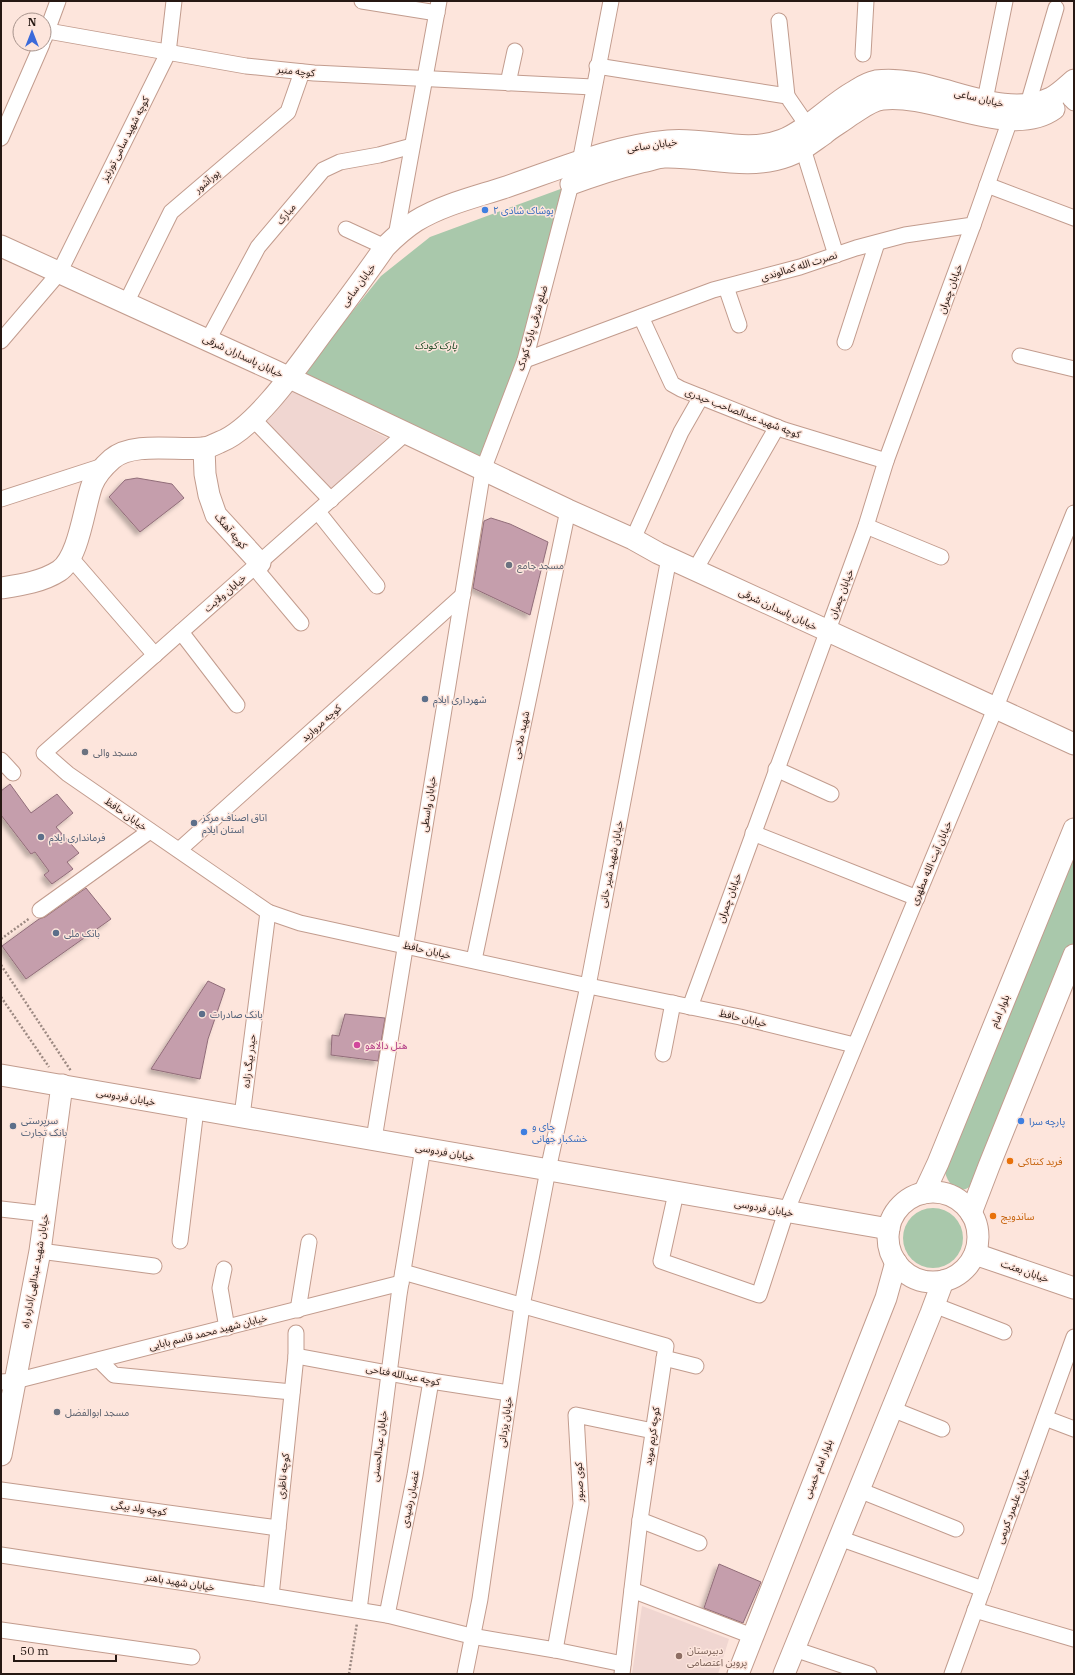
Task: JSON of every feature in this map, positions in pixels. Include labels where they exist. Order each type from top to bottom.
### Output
[{"type":"street","points":[[52,18],[58,1]]},
{"type":"street","name":"کوچه شهید سامی تورتیز","points":[[1,341],[59,272],[168,53],[174,1]]},
{"type":"street","points":[[346,229],[390,241],[412,146],[438,7],[362,1]]},
{"type":"street","name":"ضلع شرقی پارک کودک","points":[[483,470],[525,360],[572,184],[580,162],[597,66],[611,1]]},
{"type":"street","points":[[863,54],[866,1]]},
{"type":"street","points":[[985,100],[1005,1]]},
{"type":"street","points":[[1028,104],[1056,8]]},
{"type":"street","points":[[779,21],[787,96],[802,135],[836,254]]},
{"type":"street","name":"کوچه منبر","points":[[52,39],[168,53],[246,66],[302,72],[424,80],[593,87]]},
{"type":"street","points":[[508,83],[515,51]]},
{"type":"street","points":[[1,138],[39,52]]},
{"type":"street","points":[[597,66],[787,96]]},
{"type":"street","name":"پورآشور","points":[[126,303],[171,212],[288,112],[302,72]]},
{"type":"street","name":"خیابان ساعی","points":[[572,184],[605,171],[662,157],[688,157],[727,162],[756,162],[787,156],[802,135],[842,98],[863,85],[877,81],[903,81],[997,104],[1038,104],[1053,97],[1073,95]]},
{"type":"street","name":"خیابان ساعی","points":[[802,135],[811,145],[822,134],[861,108],[882,99],[909,99],[1010,120],[1034,118],[1050,112],[1073,95]]},
{"type":"street","points":[[973,225],[1010,120]]},
{"type":"street","name":"خیابان ساعی","points":[[103,466],[113,457],[128,451],[152,448],[204,448],[222,442],[237,432],[253,419],[289,378],[390,241],[418,220],[448,206],[601,154],[668,140],[704,140],[728,145],[758,145],[802,135]]},
{"type":"street","name":"مبارک","points":[[208,340],[258,247],[323,170],[340,162],[378,155],[412,146]]},
{"type":"street","points":[[987,185],[1074,218]]},
{"type":"street","name":"نصرت الله کمالوندی","points":[[525,360],[726,287],[800,267],[836,254],[905,235],[973,225]]},
{"type":"street","name":"خیابان چمران","points":[[690,1007],[866,526],[886,461],[973,225]]},
{"type":"street","points":[[845,342],[876,243]]},
{"type":"street","name":"خیابان پاسداران شرقی","points":[[1,246],[208,340],[483,470]]},
{"type":"street","points":[[726,287],[739,325]]},
{"type":"street","name":"کوچه شهید عبدالصاحب حیدری","points":[[641,317],[672,384],[681,389],[777,427],[886,461]]},
{"type":"street","points":[[1020,356],[1074,369]]},
{"type":"street","points":[[633,539],[681,432],[701,397]]},
{"type":"street","points":[[253,419],[331,500]]},
{"type":"street","points":[[695,570],[777,427]]},
{"type":"street","name":"خیابان ولایت","points":[[44,753],[406,433]]},
{"type":"street","name":"کوچه آهنگ","points":[[204,448],[206,479],[216,515],[257,565]]},
{"type":"street","points":[[1,499],[103,466]]},
{"type":"street","points":[[1,588],[35,582],[60,571],[70,558],[77,541],[92,484],[103,466]]},
{"type":"street","name":"خیابان پاسدارن شرقی","points":[[483,470],[633,539],[669,558],[1074,744]]},
{"type":"street","name":"خیابان واسطی","points":[[374,1139],[483,470]]},
{"type":"street","name":"شهید ملاحی","points":[[474,960],[568,510]]},
{"type":"street","points":[[318,512],[377,586]]},
{"type":"street","name":"خیابان آیت الله مطهری","points":[[676,1193],[661,1260],[759,1295],[786,1212],[854,1045],[917,898],[995,709],[1074,512]]},
{"type":"street","points":[[866,526],[941,557]]},
{"type":"street","points":[[70,558],[155,655]]},
{"type":"street","name":"خیابان شهید شیر خانی","points":[[548,1170],[588,986],[669,558]]},
{"type":"street","points":[[257,565],[301,623]]},
{"type":"street","name":"کوچه مروارید","points":[[179,850],[463,595]]},
{"type":"street","points":[[181,632],[237,705]]},
{"type":"street","name":"خیابان حافظ","points":[[44,753],[68,774],[268,912],[300,923],[588,986],[740,1017],[854,1045]]},
{"type":"street","points":[[1,760],[13,773]]},
{"type":"street","points":[[776,769],[832,794]]},
{"type":"street","name":"بلوار امام","points":[[924,1193],[938,1163],[1074,829]]},
{"type":"street","points":[[40,910],[150,831]]},
{"type":"street","points":[[753,833],[917,898]]},
{"type":"street","name":"حیدر بیگ زاده","points":[[242,1116],[268,912]]},
{"type":"street","points":[[972,1213],[989,1166],[1074,955]]},
{"type":"street","points":[[663,1054],[673,1003]]},
{"type":"street","name":"خیابان فردوسی","points":[[1,1075],[889,1229]]},
{"type":"street","name":"خیابان شهید عبدالهی/اداره راه","points":[[1,1455],[8,1382],[40,1251],[62,1086]]},
{"type":"street","points":[[180,1241],[196,1109]]},
{"type":"street","name":"خیابان عبدالحسنی","points":[[359,1610],[388,1372],[423,1148]]},
{"type":"street","name":"خیابان یزدانی","points":[[465,1674],[471,1636],[480,1599],[522,1306],[548,1170]]},
{"type":"street","points":[[938,1192],[951,1196],[962,1203],[972,1213],[977,1226],[978,1240],[975,1254],[968,1267],[956,1276],[943,1281],[929,1282],[916,1279],[905,1272],[896,1262],[890,1250],[888,1237],[889,1229],[895,1213],[903,1204],[913,1197],[924,1193],[938,1192]]},
{"type":"street","points":[[1,1209],[45,1214]]},
{"type":"street","points":[[298,1310],[309,1242]]},
{"type":"street","points":[[40,1251],[154,1266]]},
{"type":"street","name":"خیابان بعثت","points":[[975,1254],[1074,1288]]},
{"type":"street","name":"بلوار امام خمینی","points":[[738,1674],[886,1298],[896,1262]]},
{"type":"street","points":[[224,1269],[220,1288],[227,1328]]},
{"type":"street","points":[[402,1277],[522,1306],[666,1346],[664,1358],[696,1366]]},
{"type":"street","name":"خیابان شهید محمد قاسم بابایی","points":[[8,1382],[298,1310],[402,1277]]},
{"type":"street","points":[[784,1674],[943,1281]]},
{"type":"street","points":[[934,1305],[1004,1332]]},
{"type":"street","name":"کوچه ناظری","points":[[271,1596],[296,1356],[296,1333]]},
{"type":"street","name":"خیابان علیمرد کریمی","points":[[952,1674],[1074,1337]]},
{"type":"street","name":"کوچه عبدالله فتاحی","points":[[296,1356],[388,1372],[432,1382],[509,1393]]},
{"type":"street","name":"کوچه کریم موید","points":[[622,1669],[640,1520],[664,1358]]},
{"type":"street","points":[[98,1360],[114,1375],[292,1392]]},
{"type":"street","name":"غضبان رشیدی","points":[[387,1615],[432,1382]]},
{"type":"street","points":[[892,1409],[942,1430]]},
{"type":"street","name":"کوی صبور","points":[[555,1650],[581,1504],[576,1415],[653,1431]]},
{"type":"street","points":[[1045,1418],[1074,1429]]},
{"type":"street","name":"کوچه ولد بیگی","points":[[1,1490],[278,1528]]},
{"type":"street","points":[[859,1490],[956,1529]]},
{"type":"street","points":[[640,1520],[699,1543]]},
{"type":"street","points":[[839,1538],[983,1589]]},
{"type":"street","name":"خیابان شهید باهنر","points":[[1,1554],[387,1615],[471,1636],[555,1650],[622,1669]]},
{"type":"street","points":[[632,1590],[752,1636]]},
{"type":"street","points":[[975,1610],[1074,1639]]},
{"type":"street","points":[[1,1630],[192,1657]]},
{"type":"street","points":[[794,1649],[868,1674]]},
{"type":"path","points":[[1,939],[40,910]]},
{"type":"path","points":[[1,965],[84,1090]]},
{"type":"path","points":[[1,997],[62,1086]]},
{"type":"path","points":[[349,1674],[359,1610]]},
{"type":"shaded area","points":[[291,391],[387,438],[330,490],[265,423]]},
{"type":"shaded area","name":"دبیرستان پروین اعتصامی","points":[[642,1606],[729,1639],[718,1674],[632,1674]]},
{"type":"green space","name":"پارک کودک","points":[[566,187],[522,360],[481,466],[306,374],[322,349],[381,276],[430,237]]},
{"type":"green space","points":[[1074,855],[1074,941],[975,1181],[966,1189],[957,1189],[950,1183],[945,1172]]},
{"type":"green space","points":[[933,1208],[950,1213],[958,1221],[963,1238],[958,1255],[950,1263],[933,1268],[916,1263],[908,1255],[903,1238],[908,1221],[916,1213]]},
{"type":"building","points":[[137,478],[172,484],[184,498],[140,532],[109,497],[125,480]]},
{"type":"building","name":"مسجد جامع","points":[[491,518],[510,524],[548,542],[530,615],[473,588],[484,521]]},
{"type":"building","name":"فرمانداری ایلام","points":[[10,784],[31,813],[57,794],[73,813],[56,827],[79,853],[67,862],[73,869],[52,884],[44,875],[49,871],[35,852],[31,854],[1,815],[1,791]]},
{"type":"building","name":"بانک ملی","points":[[86,888],[111,919],[26,979],[2,946]]},
{"type":"building","name":"بانک صادرات","points":[[208,981],[225,989],[208,1039],[200,1079],[151,1069]]},
{"type":"building","name":"هتل دالاهو","points":[[345,1014],[385,1018],[378,1061],[331,1055],[332,1035],[339,1036]]},
{"type":"building","points":[[719,1564],[761,1582],[743,1623],[704,1608]]},
{"type":"place","name":"پوشاک شادی ۲","points":[[485,210]]},
{"type":"place","name":"مسجد جامع","points":[[509,565]]},
{"type":"place","name":"شهرداری ایلام","points":[[425,699]]},
{"type":"place","name":"مسجد والی","points":[[85,752]]},
{"type":"place","name":"اتاق اصناف مرکز استان ایلام","points":[[194,823]]},
{"type":"place","name":"فرمانداری ایلام","points":[[41,837]]},
{"type":"place","name":"بانک ملی","points":[[56,933]]},
{"type":"place","name":"بانک صادرات","points":[[202,1014]]},
{"type":"place","name":"هتل دالاهو","points":[[357,1045]]},
{"type":"place","name":"پارچه سرا","points":[[1021,1121]]},
{"type":"place","name":"سرپرستی بانک تجارت","points":[[13,1126]]},
{"type":"place","name":"چای و خشکبار جهانی","points":[[524,1132]]},
{"type":"place","name":"فرید کنتاکی","points":[[1010,1161]]},
{"type":"place","name":"ساندویچ","points":[[993,1216]]},
{"type":"place","name":"مسجد ابوالفضل","points":[[57,1412]]},
{"type":"place","name":"دبیرستان پروین اعتصامی","points":[[679,1656]]}]
